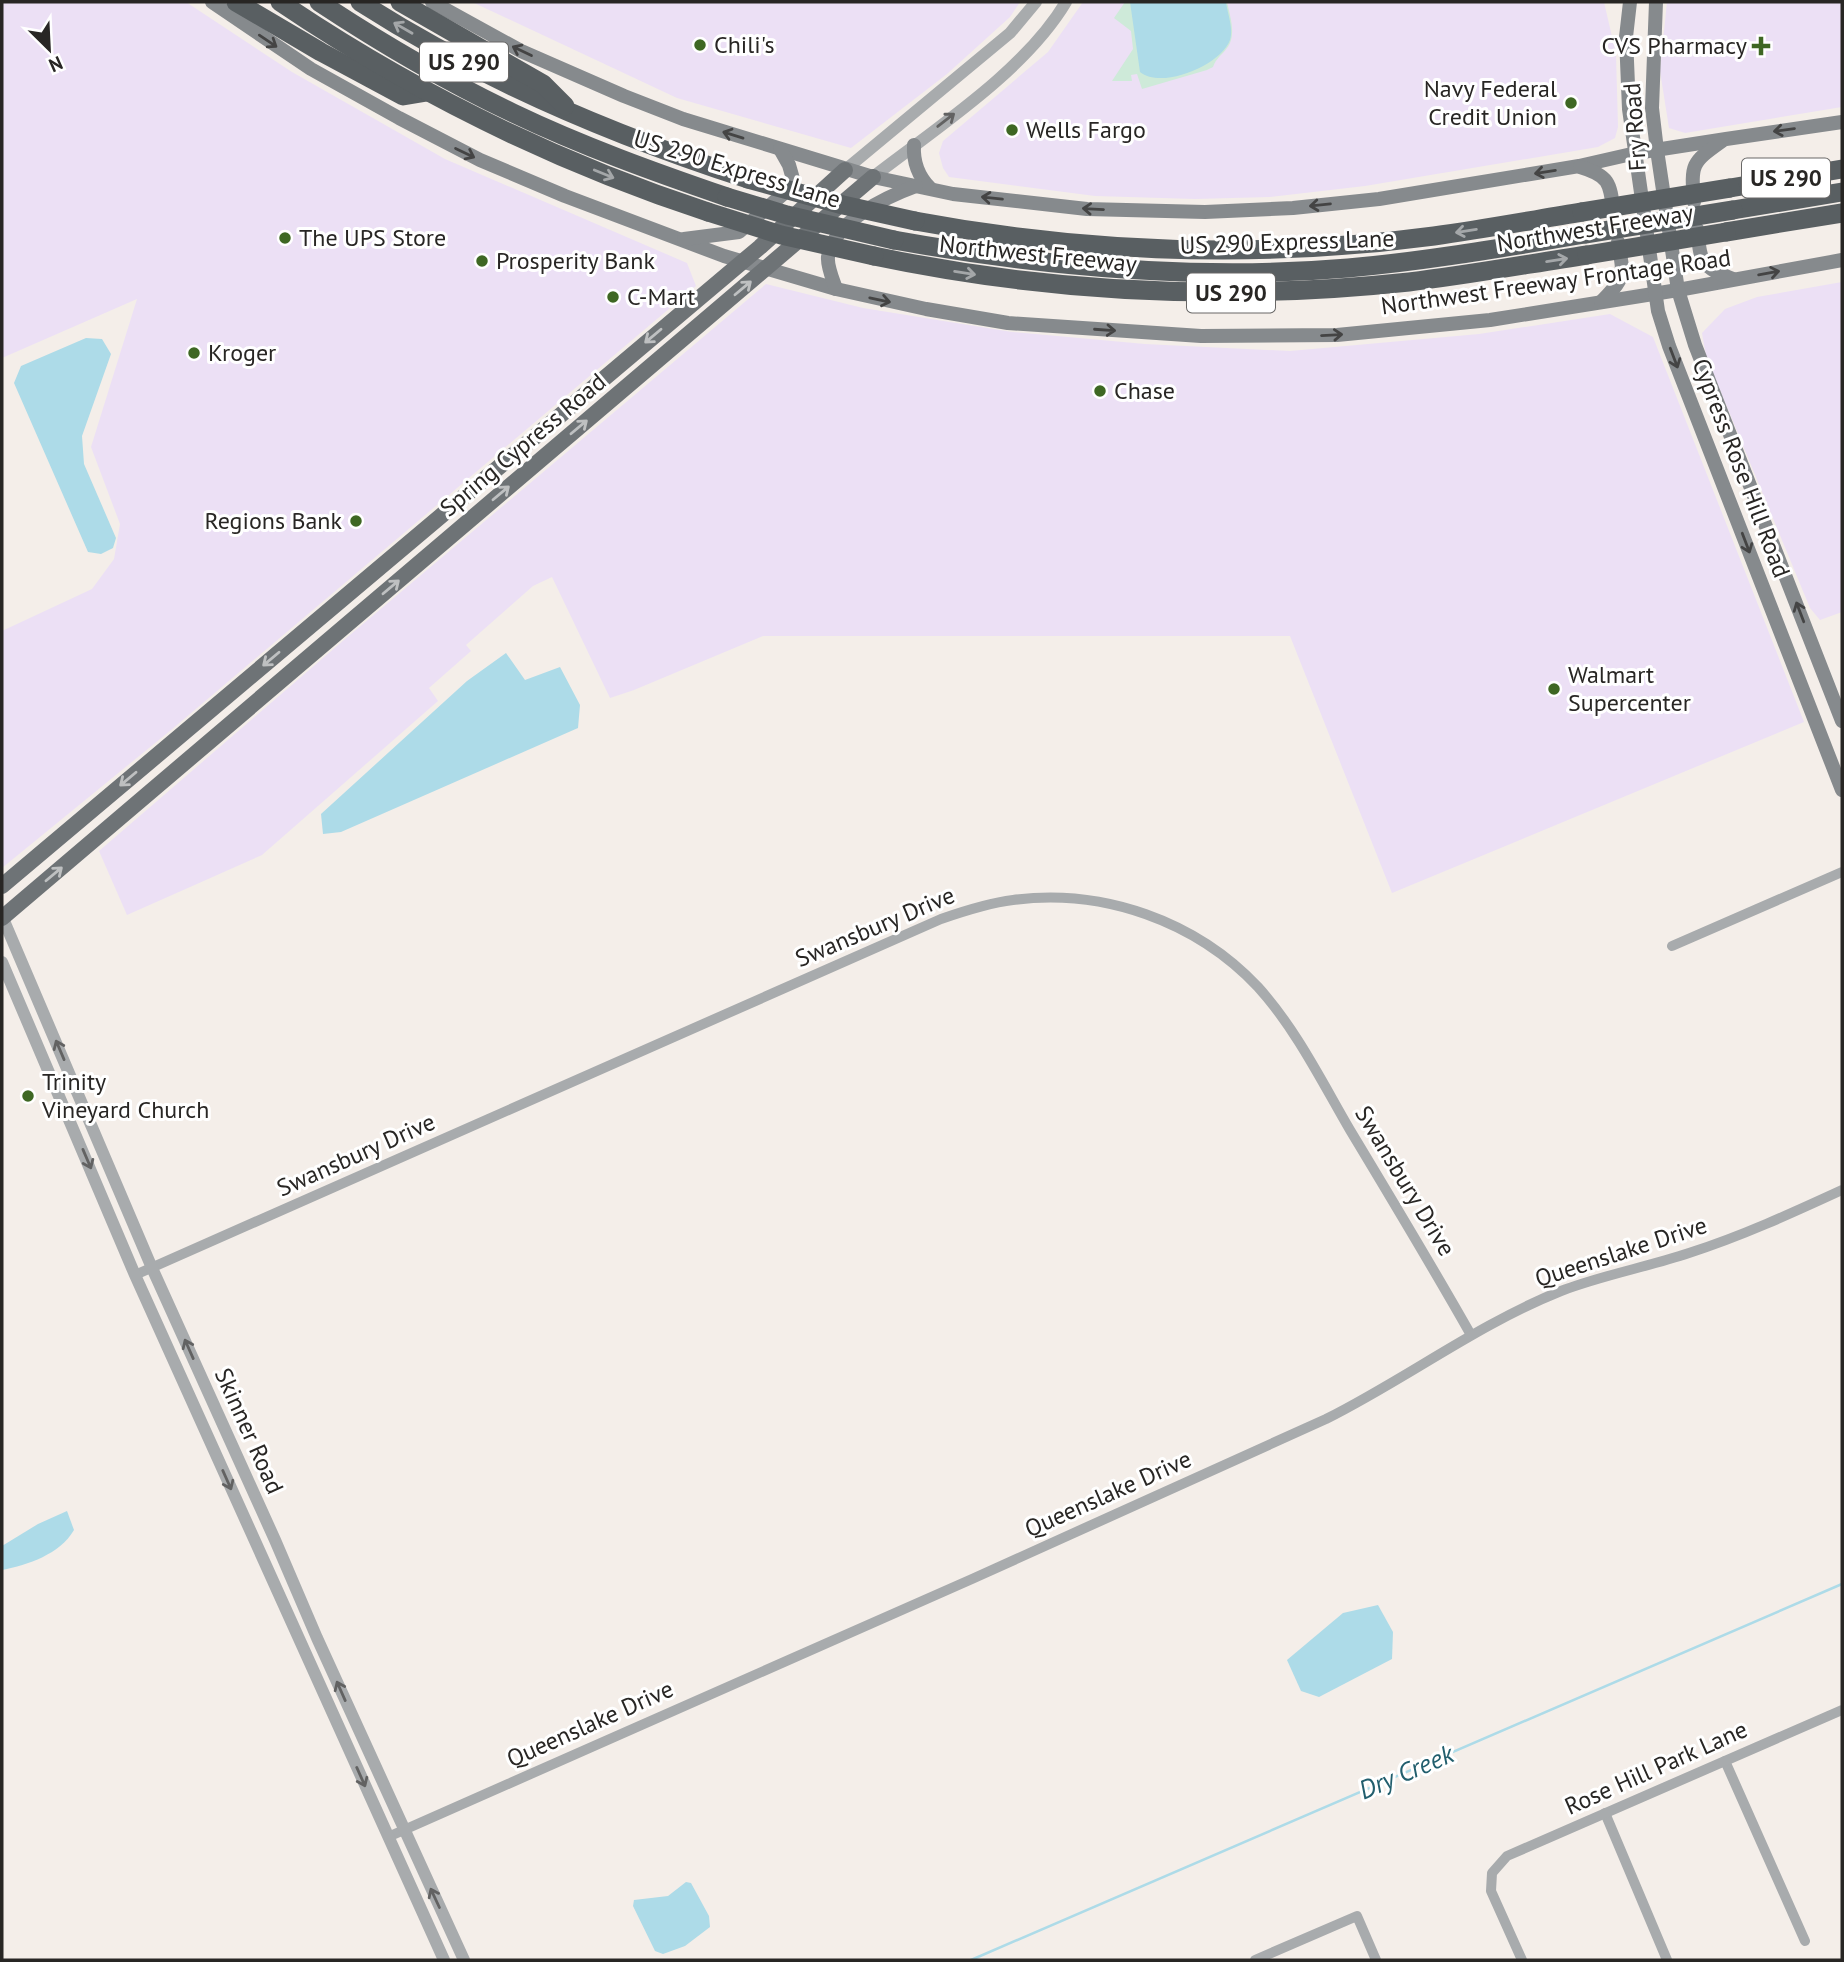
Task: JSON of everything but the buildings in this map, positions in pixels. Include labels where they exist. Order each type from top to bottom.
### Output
[{"type":"highway","points":[[236,2],[403,96],[427,92]]},
{"type":"highway","name":"Northwest Freeway","points":[[280,2],[427,92],[574,162],[708,212],[790,237],[964,273],[1146,291],[1239,293],[1405,282],[1587,255],[1842,212]]},
{"type":"highway","name":"US 290 Express Lane","points":[[319,2],[373,38],[513,113],[629,162],[787,215],[963,253],[1123,270],[1241,272],[1348,268],[1432,259],[1842,192]]},
{"type":"highway","name":"Northwest Freeway","points":[[360,2],[475,68],[573,114],[659,150],[748,179],[843,205],[961,229],[1058,242],[1161,249],[1248,250],[1331,246],[1434,236],[1842,169]]},
{"type":"highway","points":[[400,2],[543,84],[573,114]]},
{"type":"main road","name":"Northwest Freeway Frontage Road","points":[[212,2],[311,69],[462,151],[565,196],[724,256],[836,289],[926,309],[1008,323],[1201,336],[1286,337],[1416,329],[1678,290],[1842,260]]},
{"type":"main road","points":[[432,2],[521,51],[683,119],[873,177],[953,194],[1087,209],[1205,212],[1293,208],[1379,199],[1579,166],[1636,153],[1842,122]]},
{"type":"main road","name":"Fry Road","points":[[1630,2],[1626,37],[1629,109],[1636,153]]},
{"type":"main road","name":"Fry Road","points":[[1656,2],[1652,108],[1678,290]]},
{"type":"main road","points":[[1726,139],[1697,159],[1692,174],[1700,258],[1713,271],[1734,279]]},
{"type":"main road","points":[[914,145],[914,159],[923,187]]},
{"type":"main road","points":[[682,239],[739,232],[789,190],[793,179],[789,164],[780,149]]},
{"type":"main road","name":"Cypress Rose Hill Road","points":[[1636,153],[1658,311],[1669,346],[1842,789]]},
{"type":"main road","points":[[1579,166],[1600,173],[1609,183],[1623,271],[1620,281],[1601,302]]},
{"type":"main road","name":"Spring Cypress Road","points":[[2,886],[743,261],[845,170]]},
{"type":"main road","name":"Spring Cypress Road","points":[[2,917],[873,177]]},
{"type":"main road","points":[[836,289],[827,260],[834,240],[856,217],[887,196],[923,187]]},
{"type":"main road","name":"Cypress Rose Hill Road","points":[[1678,290],[1695,345],[1842,721]]},
{"type":"main road","points":[[511,456],[527,471]]},
{"type":"main road","points":[[1721,480],[1744,470]]},
{"type":"main road","points":[[323,615],[339,631]]},
{"type":"main road","points":[[1802,685],[1824,676]]},
{"type":"main road","points":[[180,735],[193,756]]},
{"type":"street","name":"Spring Cypress Road","points":[[845,170],[1010,33],[1036,2]]},
{"type":"street","name":"Spring Cypress Road","points":[[873,177],[989,87],[1046,31],[1066,2]]},
{"type":"street","points":[[1010,33],[1027,51]]},
{"type":"street","points":[[1672,946],[1842,872]]},
{"type":"street","name":"Swansbury Drive","points":[[135,1275],[941,919],[982,906],[1013,900],[1071,898],[1140,911],[1179,928],[1220,953],[1260,989],[1316,1070],[1471,1335]]},
{"type":"street","name":"Skinner Road","points":[[2,917],[152,1268],[464,1960]]},
{"type":"street","name":"Skinner Road","points":[[2,961],[135,1275],[443,1960]]},
{"type":"street","points":[[76,1134],[92,1127]]},
{"type":"street","name":"Queenslake Drive","points":[[388,1837],[1326,1419],[1374,1395],[1471,1335],[1561,1291],[1726,1240],[1842,1190]]},
{"type":"street","points":[[216,1456],[233,1448]]},
{"type":"street","name":"Rose Hill Park Lane","points":[[1522,1960],[1491,1891],[1492,1873],[1507,1856],[1842,1710]]},
{"type":"street","points":[[1725,1761],[1805,1941]]},
{"type":"street","points":[[1605,1814],[1667,1960]]},
{"type":"street","points":[[1255,1960],[1357,1916],[1377,1960]]},
{"type":"shaded area","points":[[2,2],[186,2],[292,72],[445,159],[687,263],[696,286],[171,730],[2,868],[2,631],[92,589],[114,559],[120,524],[91,447],[137,299],[2,358]]},
{"type":"shaded area","points":[[472,2],[1020,2],[1010,17],[947,74],[851,148],[677,98]]},
{"type":"shaded area","points":[[1083,2],[1604,2],[1616,54],[1618,127],[1615,138],[1598,147],[1365,186],[1270,197],[1195,199],[1095,196],[949,177],[939,153],[943,141],[1048,52]]},
{"type":"shaded area","points":[[1667,2],[1842,2],[1842,107],[1685,133],[1669,128],[1660,71]]},
{"type":"shaded area","points":[[1842,282],[1842,612],[1820,620],[1810,608],[1706,356],[1702,333],[1725,309],[1757,297]]},
{"type":"shaded area","points":[[766,284],[863,308],[1012,332],[1145,344],[1290,351],[1479,334],[1610,314],[1653,337],[1804,722],[1392,893],[1290,636],[763,636],[610,698],[552,577],[533,586],[466,645],[471,651],[429,688],[438,701],[262,855],[127,915],[99,851]]},
{"type":"green space","points":[[1125,2],[1227,2],[1232,38],[1213,67],[1207,70],[1142,89],[1137,74],[1131,75],[1132,81],[1112,81],[1133,49],[1131,31],[1114,18]]},
{"type":"water","points":[[1130,2],[1226,2],[1231,26],[1230,40],[1215,58],[1203,66],[1176,76],[1150,77],[1140,72]]},
{"type":"water","points":[[86,338],[102,339],[111,354],[82,436],[84,464],[116,538],[113,548],[101,554],[88,552],[14,383],[21,366]]},
{"type":"water","points":[[506,653],[525,680],[560,667],[580,705],[578,728],[341,832],[323,834],[321,814],[467,681]]},
{"type":"water","points":[[67,1511],[74,1530],[61,1546],[33,1561],[2,1570],[2,1546],[38,1524]]},
{"type":"water","points":[[1378,1605],[1393,1632],[1392,1659],[1319,1697],[1301,1691],[1287,1660],[1343,1613]]},
{"type":"water","points":[[686,1882],[691,1883],[709,1916],[710,1927],[685,1946],[663,1954],[655,1951],[633,1906],[634,1900],[668,1896]]},
{"type":"waterway","name":"Dry Creek","points":[[971,1960],[1842,1584]]},
{"type":"place","name":"Chili's","points":[[700,45]]},
{"type":"place","name":"CVS Pharmacy","points":[[1761,46]]},
{"type":"place","name":"Navy Federal Credit Union","points":[[1571,103]]},
{"type":"place","name":"Wells Fargo","points":[[1012,130]]},
{"type":"place","name":"The UPS Store","points":[[285,238]]},
{"type":"place","name":"Prosperity Bank","points":[[482,261]]},
{"type":"place","name":"C-Mart","points":[[613,297]]},
{"type":"place","name":"Kroger","points":[[194,353]]},
{"type":"place","name":"Chase","points":[[1100,391]]},
{"type":"place","name":"Regions Bank","points":[[356,521]]},
{"type":"place","name":"Walmart Supercenter","points":[[1554,689]]},
{"type":"place","name":"Trinity Vineyard Church","points":[[28,1096]]}]
